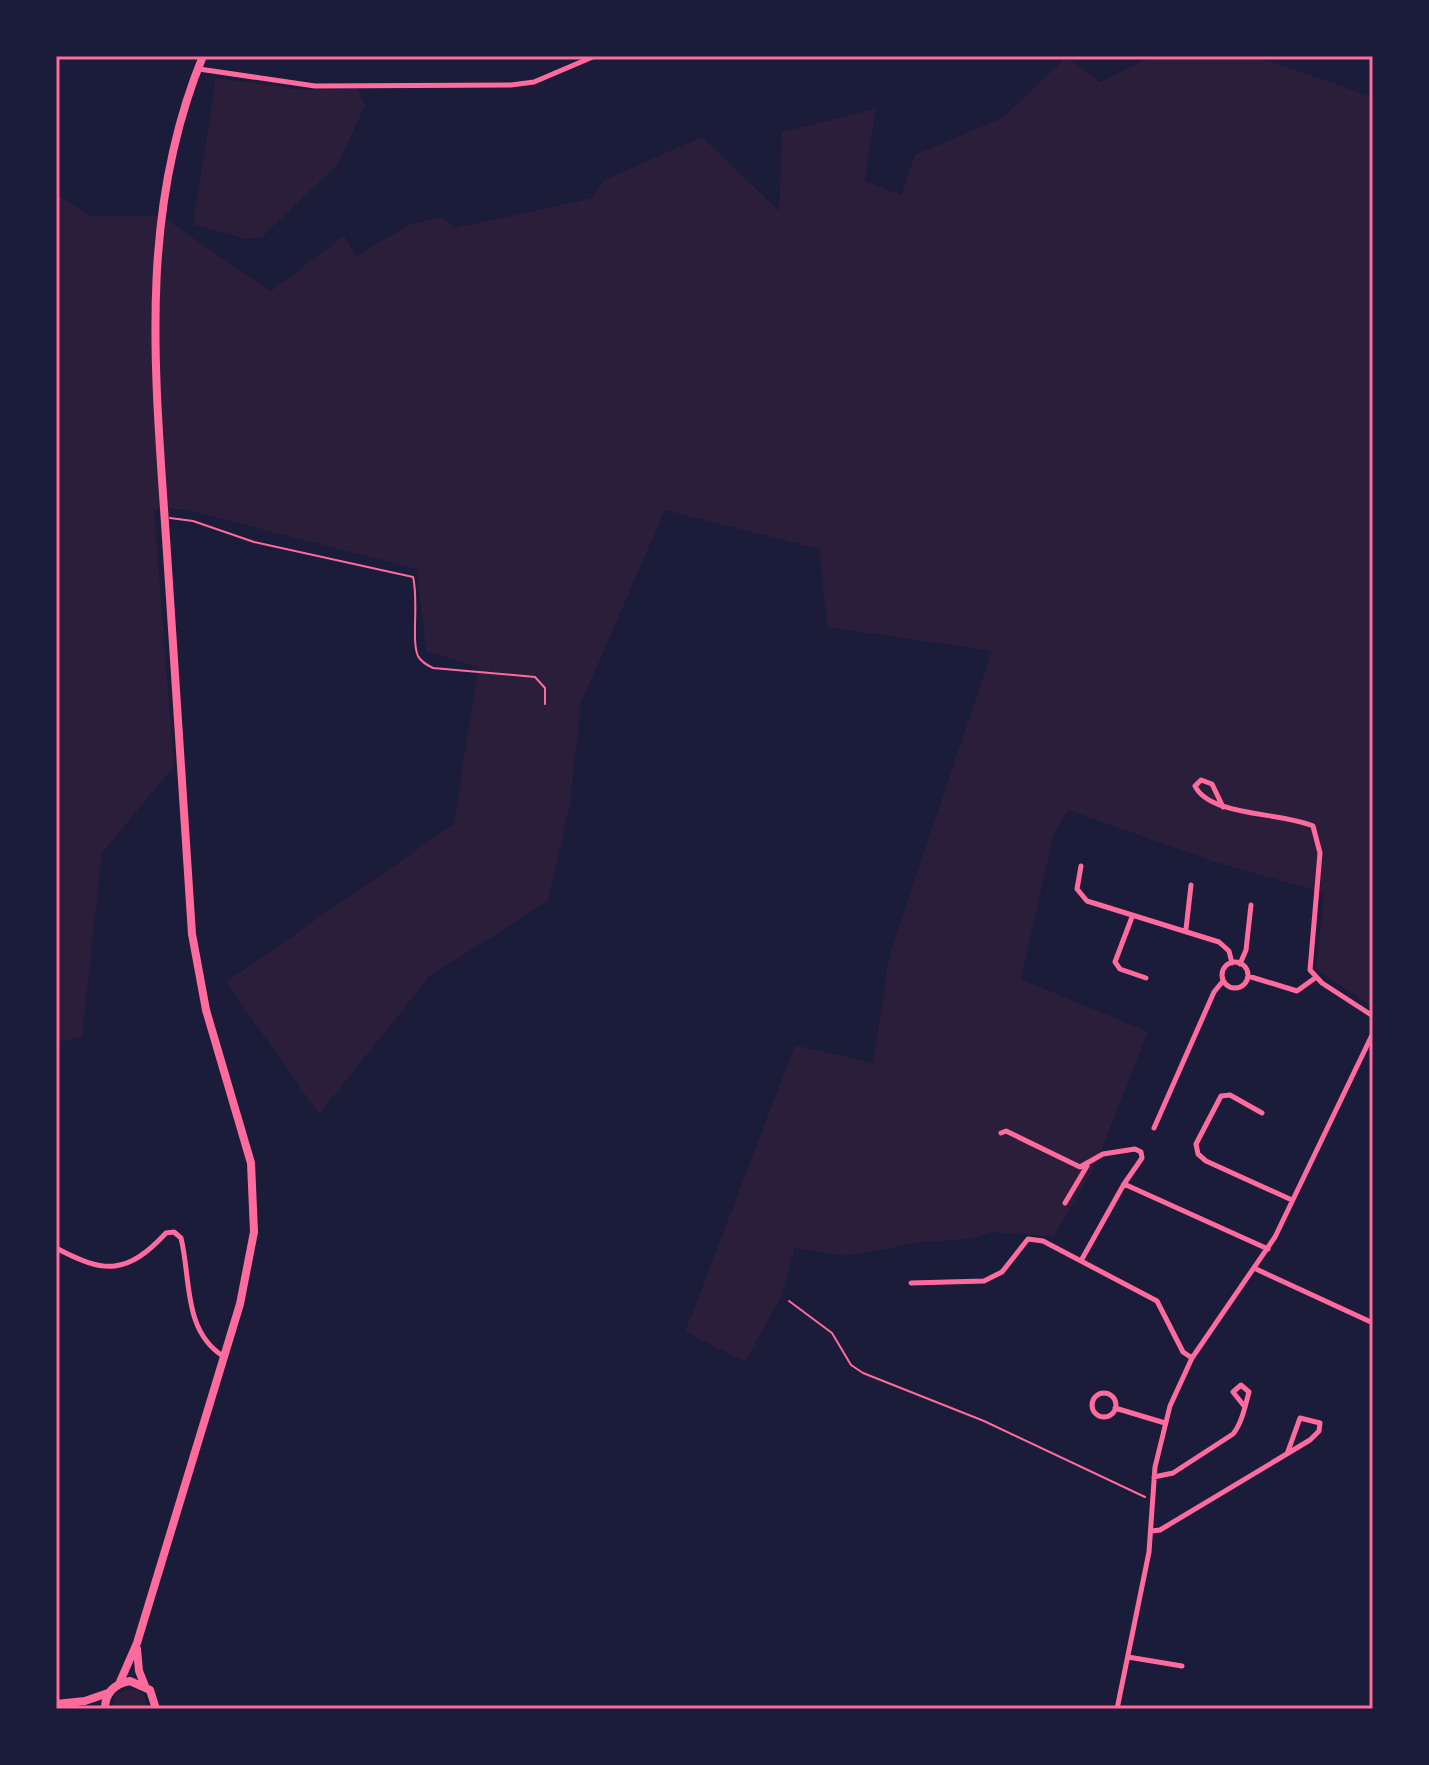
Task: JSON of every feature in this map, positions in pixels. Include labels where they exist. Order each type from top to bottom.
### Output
[{"type":"main road","points":[[56,1704],[85,1701],[109,1692],[119,1684],[137,1643],[251,1264],[254,1180],[241,1120],[206,1010],[192,934],[157,392],[155,267],[160,214],[175,136],[203,56]]},
{"type":"main road","points":[[137,1643],[139,1671],[153,1695],[156,1709]]},
{"type":"main road","points":[[119,1684],[135,1682],[146,1686]]},
{"type":"main road","points":[[105,1709],[109,1692]]},
{"type":"street","points":[[198,68],[315,86],[511,85],[534,82],[595,56]]},
{"type":"street","points":[[1223,807],[1212,784],[1201,780],[1195,786],[1198,792],[1223,807],[1295,819],[1313,826],[1320,853],[1310,970],[1315,978],[1373,1016]]},
{"type":"street","points":[[1081,866],[1077,889],[1083,898],[1132,917],[1172,929],[1186,929],[1226,946],[1232,963]]},
{"type":"street","points":[[1186,929],[1191,885]]},
{"type":"street","points":[[1240,964],[1246,950],[1251,905]]},
{"type":"street","points":[[1132,917],[1115,962],[1120,969],[1146,978]]},
{"type":"street","points":[[1154,1128],[1214,992],[1223,981],[1223,970],[1232,963],[1240,964],[1248,976],[1297,991],[1315,978]]},
{"type":"street","points":[[1223,981],[1237,988],[1244,984],[1248,976]]},
{"type":"street","points":[[1117,1709],[1152,1531],[1154,1477],[1165,1423],[1192,1358],[1268,1249],[1325,1127],[1367,1052],[1373,1033]]},
{"type":"street","points":[[1367,1052],[1373,1057]]},
{"type":"street","points":[[1262,1113],[1230,1095],[1221,1096],[1196,1144],[1198,1154],[1206,1161],[1292,1200]]},
{"type":"street","points":[[1001,1133],[1006,1131],[1076,1166],[1087,1165],[1112,1151],[1138,1150],[1142,1158],[1082,1259]]},
{"type":"street","points":[[1065,1203],[1087,1165]]},
{"type":"street","points":[[1124,1184],[1268,1249]]},
{"type":"street","points":[[56,1248],[82,1262],[118,1268],[151,1249],[166,1233],[174,1232],[184,1248],[191,1309],[211,1349],[224,1357]]},
{"type":"street","points":[[911,1283],[984,1281],[1002,1272],[1028,1239],[1043,1241],[1157,1301],[1183,1352],[1192,1358]]},
{"type":"street","points":[[1256,1269],[1373,1323]]},
{"type":"street","points":[[1109,1394],[1115,1408],[1106,1417],[1098,1416],[1092,1403],[1095,1397],[1109,1394]]},
{"type":"street","points":[[1154,1477],[1173,1473],[1233,1434],[1245,1407]]},
{"type":"street","points":[[1115,1408],[1165,1423]]},
{"type":"street","points":[[1152,1531],[1160,1530],[1287,1454],[1319,1431],[1320,1423],[1300,1418],[1287,1454]]},
{"type":"street","points":[[1128,1657],[1182,1666]]},
{"type":"lane","points":[[165,519],[175,517],[193,521],[254,542],[413,577],[420,660],[433,668],[535,677],[545,688],[545,704]]},
{"type":"path","points":[[789,1301],[832,1333],[851,1365],[863,1373],[984,1421],[1113,1483],[1154,1498]]},
{"type":"shaded area","points":[[1254,56],[1370,96],[1373,93],[1373,1007],[1316,969],[1324,893],[1212,861],[1068,810],[1053,836],[1021,979],[1148,1032],[1095,1166],[1054,1236],[991,1232],[970,1239],[922,1242],[847,1256],[794,1248],[782,1295],[745,1362],[685,1332],[795,1045],[873,1063],[890,953],[992,651],[827,627],[819,549],[665,510],[581,703],[570,804],[548,901],[430,976],[319,1114],[226,982],[454,824],[478,667],[426,651],[417,569],[183,509],[154,509],[174,766],[102,853],[82,1037],[56,1042],[56,194],[90,216],[161,216],[271,291],[344,236],[357,256],[408,225],[442,217],[455,228],[592,198],[604,180],[702,137],[779,211],[782,132],[875,109],[865,181],[901,195],[915,155],[1002,118],[1067,57],[1100,82],[1147,59]]},
{"type":"shaded area","points":[[216,78],[303,90],[357,89],[365,105],[338,164],[262,237],[245,239],[193,224]]},
{"type":"shaded area","points":[[130,1688],[143,1693],[149,1709],[112,1709],[115,1695]]}]
